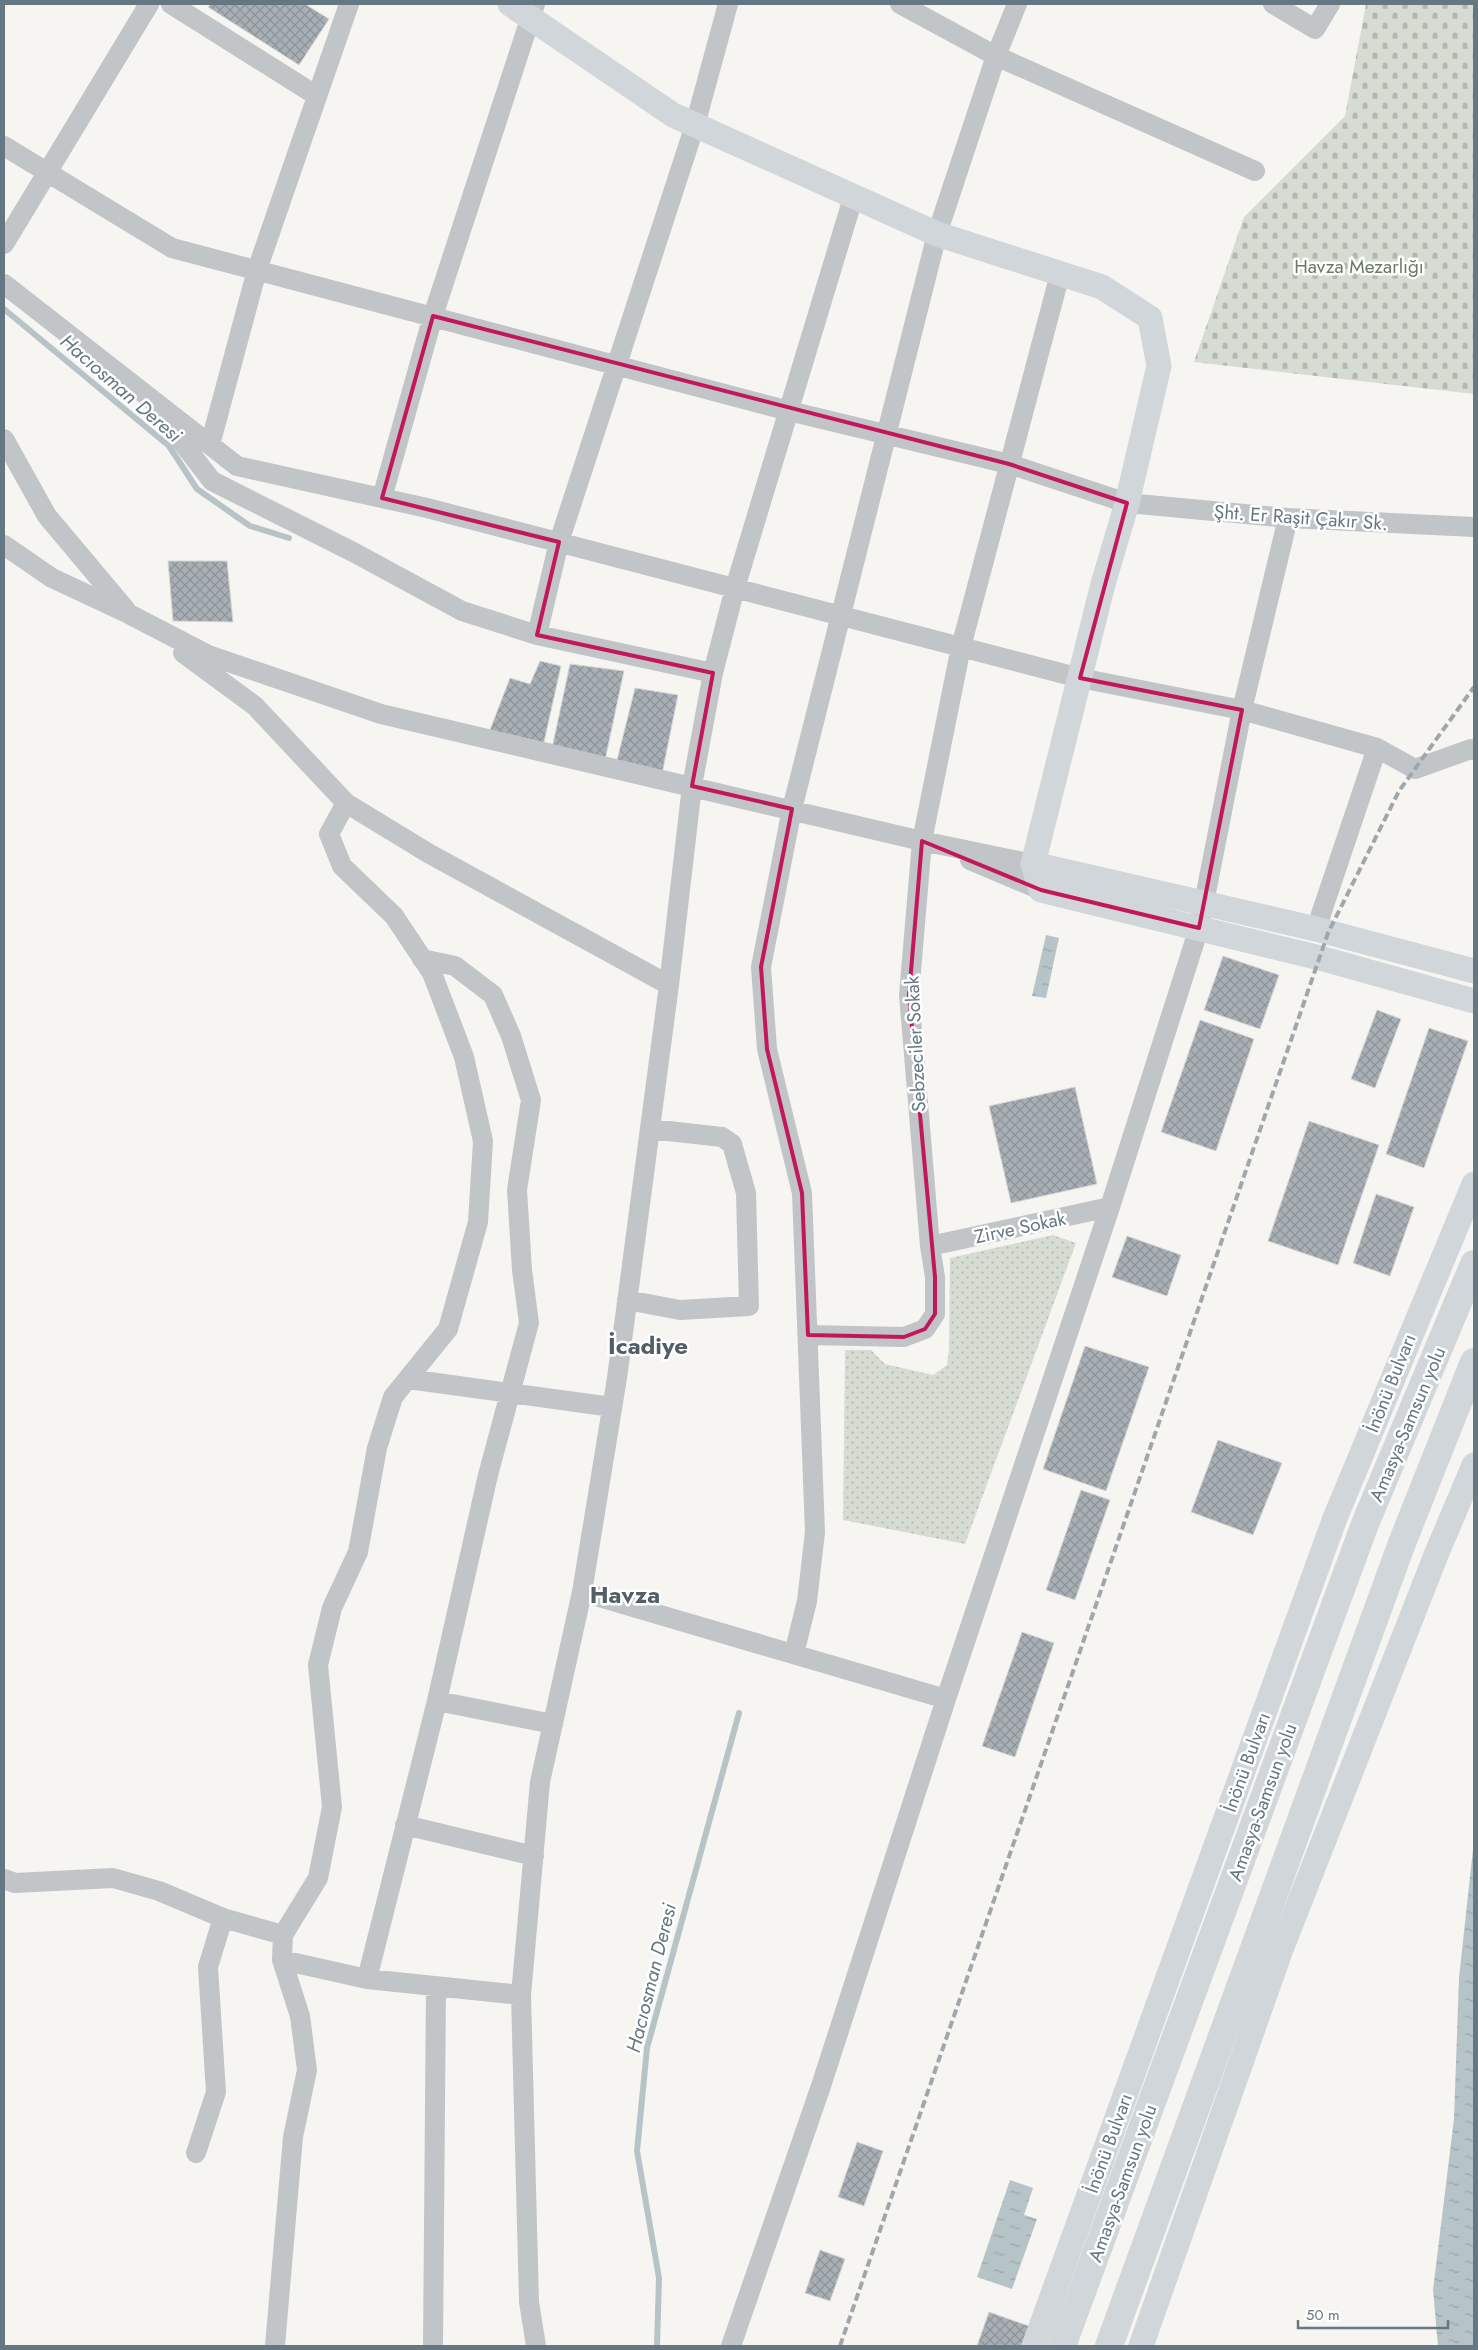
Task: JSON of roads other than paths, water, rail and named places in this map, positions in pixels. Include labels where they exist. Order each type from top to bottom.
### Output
[{"type":"highway","name":"Amasya-Samsun yolu","points":[[1062,2346],[1365,1524],[1474,1264]]},
{"type":"highway","name":"Amasya-Samsun yolu","points":[[1109,2346],[1402,1543],[1474,1362]]},
{"type":"main road","points":[[510,4],[533,11],[672,115],[853,198],[937,234],[1102,287],[1150,318],[1159,366],[1128,503],[1103,584],[1033,864],[1041,890],[1320,958],[1474,1001]]},
{"type":"main road","points":[[1033,864],[1316,929],[1474,971]]},
{"type":"main road","name":"İnönü Bulvarı","points":[[1034,2346],[1335,1518],[1474,1184]]},
{"type":"main road","points":[[1141,2346],[1280,1952],[1436,1555],[1474,1465]]},
{"type":"street","points":[[4,244],[150,4]]},
{"type":"street","points":[[171,4],[317,96]]},
{"type":"street","points":[[210,446],[257,270],[349,4]]},
{"type":"street","points":[[537,635],[559,542],[695,125],[728,4]]},
{"type":"street","points":[[900,4],[996,56],[1255,171]]},
{"type":"street","points":[[794,1654],[807,1601],[815,1532],[802,1193],[767,1049],[761,967],[792,809],[937,234],[996,56],[1016,4]]},
{"type":"street","points":[[1274,4],[1315,29],[1330,4]]},
{"type":"street","points":[[382,498],[433,316],[533,11]]},
{"type":"street","name":"Şht. Er Raşit Çakır Sk.","points":[[4,146],[172,248],[617,364],[789,411],[1009,464],[1128,503],[1288,518],[1474,527]]},
{"type":"street","points":[[536,2346],[529,2302],[521,1995],[540,1782],[582,1592],[612,1407],[669,984],[692,786],[713,673],[735,588],[853,198]]},
{"type":"street","name":"Sebzeciler Sokak","points":[[808,1335],[904,1337],[925,1329],[935,1314],[935,1276],[930,1246],[909,995],[922,841],[961,647],[1060,274]]},
{"type":"street","points":[[4,284],[237,466],[382,498],[559,542],[1080,678],[1242,710],[1377,748],[1415,769],[1471,749],[1474,750]]},
{"type":"street","points":[[144,394],[212,481],[354,553],[462,611],[537,635],[713,673]]},
{"type":"street","points":[[4,439],[47,516],[130,614],[255,706],[346,802],[428,853],[669,984]]},
{"type":"street","points":[[731,2346],[820,2086],[946,1699],[1110,1207],[1199,928],[1202,902],[1242,710],[1288,518]]},
{"type":"street","points":[[4,545],[52,578],[130,614],[208,655],[381,714],[922,841],[1033,864]]},
{"type":"street","points":[[1316,929],[1377,748]]},
{"type":"street","points":[[275,2346],[282,2285],[293,2138],[307,2070],[300,2016],[282,1960],[283,1935],[318,1878],[332,1807],[318,1665],[332,1608],[358,1552],[377,1448],[392,1397],[448,1329],[478,1222],[483,1141],[464,1057],[432,973],[394,916],[342,866],[329,834],[346,802]]},
{"type":"street","points":[[922,841],[1041,890]]},
{"type":"street","points":[[367,1979],[437,1701],[488,1475],[529,1323],[522,1270],[517,1190],[530,1100],[511,1036],[493,995],[455,966],[422,959]]},
{"type":"street","points":[[627,1300],[680,1310],[748,1306],[746,1194],[732,1144],[722,1137],[650,1129]]},
{"type":"street","name":"Zirve Sokak","points":[[930,1246],[1110,1207]]},
{"type":"street","points":[[408,1379],[612,1407]]},
{"type":"street","points":[[582,1592],[946,1699]]},
{"type":"street","points":[[437,1701],[553,1724]]},
{"type":"street","points":[[405,1825],[534,1856]]},
{"type":"street","points":[[4,1879],[15,1883],[113,1878],[159,1891],[223,1918],[283,1935]]},
{"type":"street","points":[[196,2153],[216,2092],[208,1967],[223,1918]]},
{"type":"street","points":[[282,1960],[367,1979],[521,1995]]},
{"type":"street","points":[[433,2346],[436,1987]]},
{"type":"street","points":[[282,2285],[286,2346]]},
{"type":"water","points":[[1046,935],[1059,938],[1046,998],[1032,996]]},
{"type":"water","points":[[1474,1840],[1474,2346],[1438,2346],[1433,2290],[1454,2119],[1459,1978]]},
{"type":"water","points":[[1010,2180],[1033,2188],[1024,2215],[1037,2219],[1012,2289],[977,2277]]},
{"type":"waterway","name":"Hacıosman Deresi","points":[[4,309],[169,446],[197,489],[250,526],[289,538]]},
{"type":"waterway","name":"Hacıosman Deresi","points":[[657,2346],[659,2278],[637,2151],[647,2048],[739,1713]]},
{"type":"railway","points":[[840,2346],[1328,933],[1399,791],[1474,687]]},
{"type":"district","name":"İcadiye","points":[[648,1346]]},
{"type":"district","name":"Havza","points":[[625,1595]]},
{"type":"park label","name":"Havza Mezarlığı","points":[[1359,266]]}]
